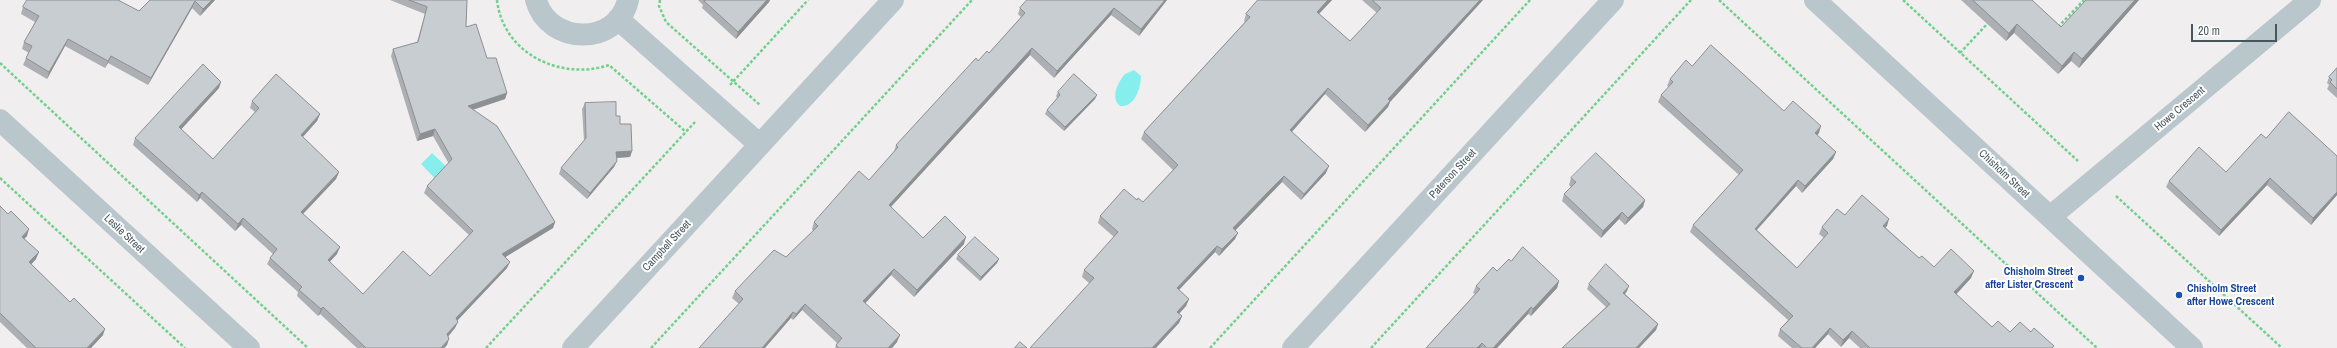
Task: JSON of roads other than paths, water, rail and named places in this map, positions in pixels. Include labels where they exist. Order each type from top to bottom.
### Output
[{"type":"street","points":[[536,0],[546,20],[560,30],[575,35],[591,35],[606,30],[618,19],[628,0]]},
{"type":"street","name":"Campbell Street","points":[[573,348],[893,0]]},
{"type":"street","name":"Paterson Street","points":[[1293,348],[1613,0]]},
{"type":"street","name":"Chisholm Street","points":[[1815,0],[2192,348]]},
{"type":"street","name":"Howe Crescent","points":[[2050,217],[2310,0]]},
{"type":"street","points":[[618,19],[760,145]]},
{"type":"street","name":"Leslie Street","points":[[0,120],[249,348]]},
{"type":"water","points":[[1134,70],[1141,76],[1140,86],[1136,96],[1130,104],[1120,106],[1116,99],[1116,90],[1125,74]]},
{"type":"water","points":[[432,153],[460,180],[448,192],[421,164]]},
{"type":"place","name":"Chisholm Street after Lister Crescent","points":[[2081,278]]},
{"type":"place","name":"Chisholm Street after Howe Crescent","points":[[2179,295]]}]
